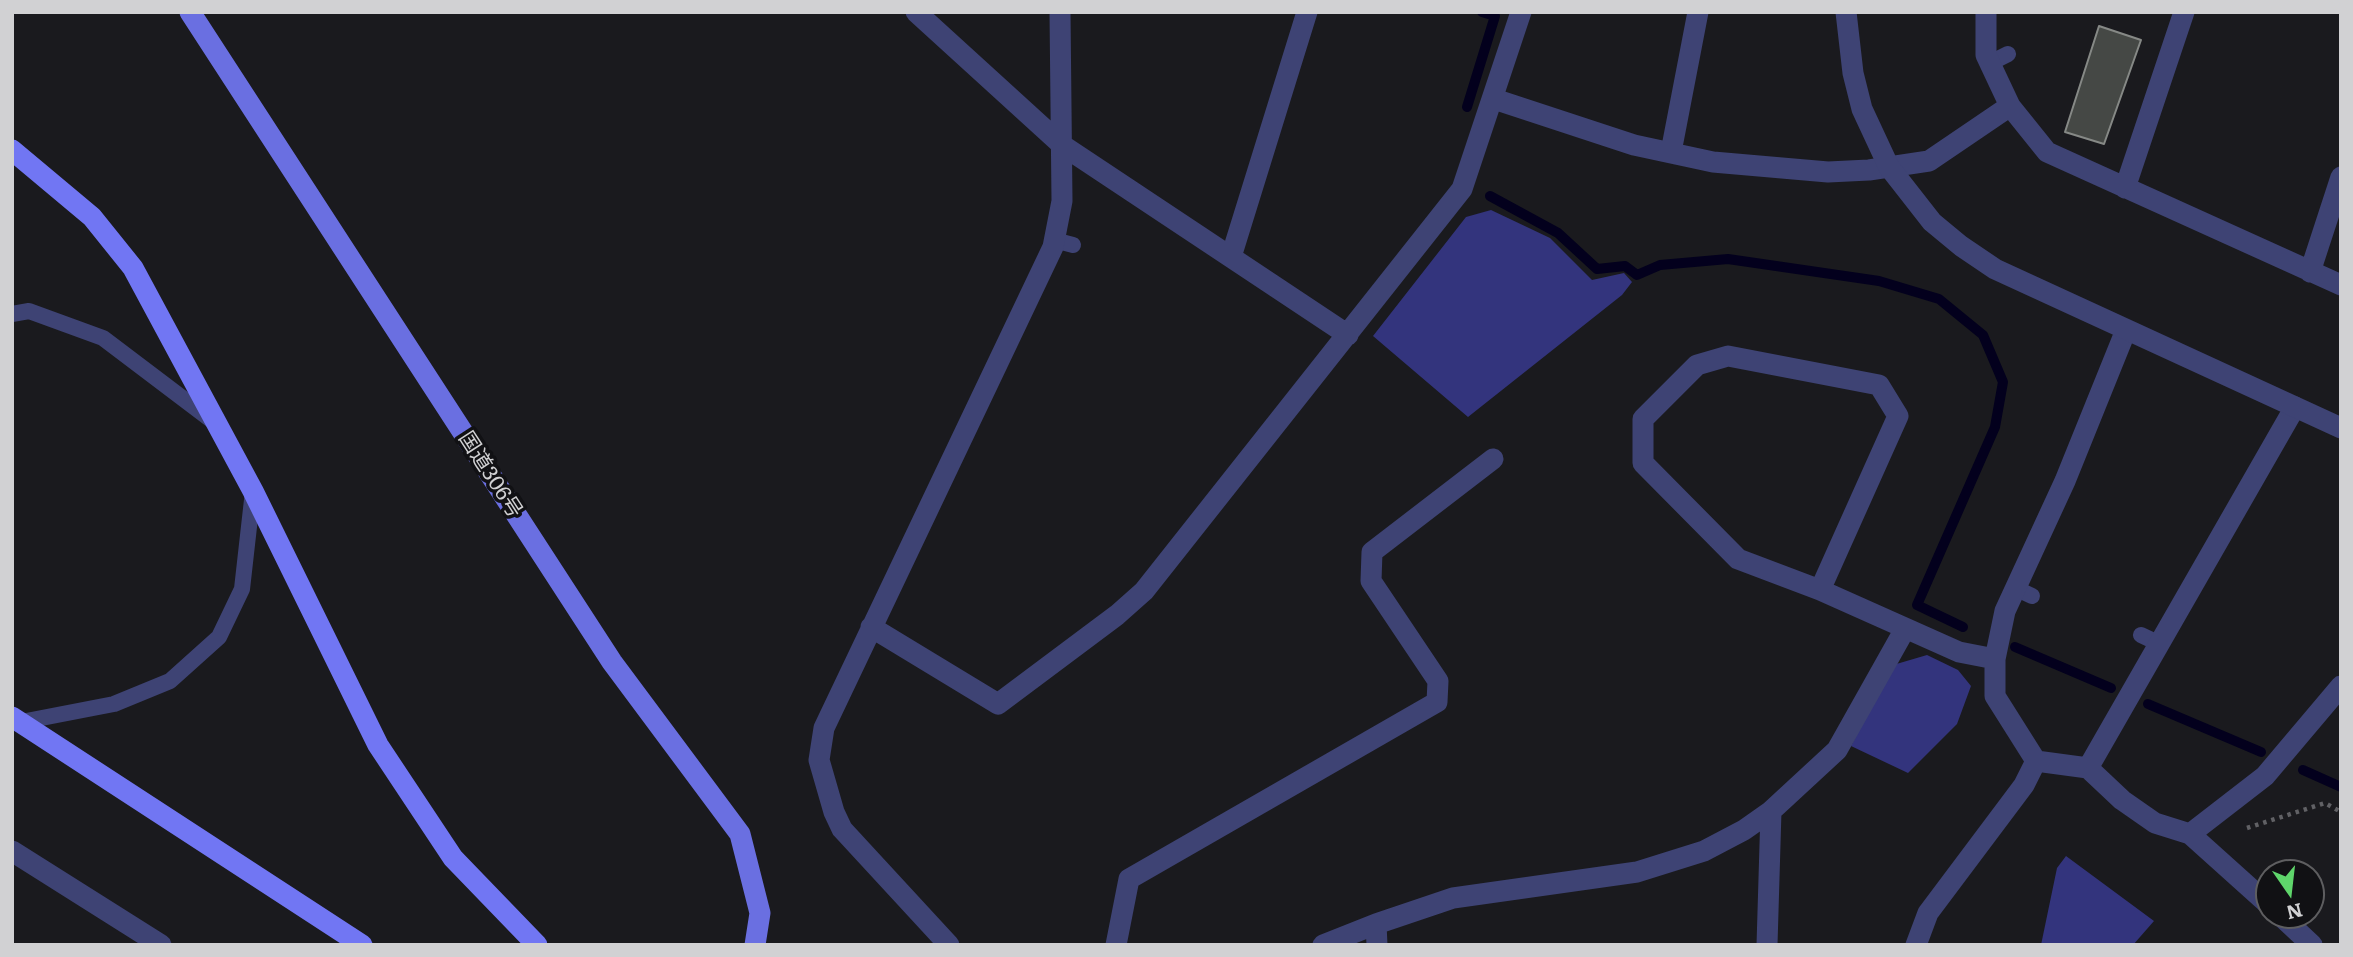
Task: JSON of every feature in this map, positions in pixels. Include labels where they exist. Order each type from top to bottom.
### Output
[{"type":"highway","name":"国道306号","points":[[190,12],[612,662],[740,834],[760,913],[755,945]]},
{"type":"highway","points":[[12,150],[92,217],[133,268],[220,426],[378,745],[453,858],[537,945]]},
{"type":"highway","points":[[15,717],[362,945]]},
{"type":"street","points":[[916,12],[1062,145],[1348,335]]},
{"type":"street","points":[[950,945],[842,829],[834,812],[819,760],[824,728],[871,627],[1026,309],[1064,242],[1060,12]]},
{"type":"street","points":[[1231,257],[1307,12]]},
{"type":"street","points":[[871,627],[998,704],[1117,615],[1144,591],[1462,189],[1521,12]]},
{"type":"street","points":[[1671,152],[1698,12]]},
{"type":"street","points":[[1846,12],[1853,73],[1862,108],[1889,167],[1933,222],[1961,246],[1995,269],[2341,428]]},
{"type":"street","points":[[1986,12],[1986,55],[1999,59],[2010,106],[2047,152],[2341,285]]},
{"type":"street","points":[[2125,188],[2185,12]]},
{"type":"street","points":[[1494,99],[1634,145],[1713,162],[1828,172],[1929,161],[2010,106]]},
{"type":"street","points":[[2310,272],[2341,177]]},
{"type":"street","points":[[2036,761],[1995,695],[1996,659],[2005,611],[2024,592],[2126,330]]},
{"type":"street","points":[[1820,590],[1898,416],[1879,385],[1727,356],[1697,365],[1643,419],[1643,463],[1738,559],[1820,590],[1959,652],[1996,659]]},
{"type":"street","points":[[2088,768],[2150,639],[2295,407]]},
{"type":"street","points":[[1116,945],[1129,879],[1437,702],[1438,681],[1370,581],[1372,552],[1493,459]]},
{"type":"street","points":[[1323,945],[1376,934],[1453,898],[1637,872],[1704,851],[1744,830],[1771,811],[1837,750],[1905,629]]},
{"type":"street","points":[[2190,834],[2265,776],[2341,686]]},
{"type":"street","points":[[2036,761],[2088,768],[2122,800],[2155,822],[2190,834],[2255,892]]},
{"type":"street","points":[[1916,945],[1928,913],[2024,785],[2036,761]]},
{"type":"street","points":[[1767,945],[1771,811]]},
{"type":"street","points":[[12,851],[161,945]]},
{"type":"street","points":[[2295,929],[2312,945]]},
{"type":"lane","points":[[12,314],[29,311],[103,338],[220,426]]},
{"type":"lane","points":[[15,717],[114,704],[170,681],[219,637],[242,589],[253,491]]},
{"type":"path","points":[[2238,831],[2325,803],[2341,812]]},
{"type":"shaded area","points":[[1491,210],[1550,238],[1592,280],[1624,273],[1632,282],[1622,295],[1468,417],[1373,336],[1466,217]]},
{"type":"shaded area","points":[[1927,655],[1958,670],[1971,686],[1957,724],[1908,773],[1851,746],[1893,665]]},
{"type":"shaded area","points":[[2066,856],[2154,921],[2133,945],[2041,945],[2057,868]]},
{"type":"building","points":[[2099,26],[2141,40],[2104,144],[2065,132]]},
{"type":"waterway","points":[[1467,107],[1495,16],[1482,12]]},
{"type":"waterway","points":[[1490,196],[1558,233],[1597,269],[1625,266],[1637,275],[1660,265],[1728,259],[1879,281],[1939,299],[1983,335],[2003,382],[1995,427],[1917,605],[1963,627]]},
{"type":"waterway","points":[[2015,647],[2111,688]]},
{"type":"waterway","points":[[2148,704],[2261,752]]},
{"type":"waterway","points":[[2303,770],[2341,787]]}]
